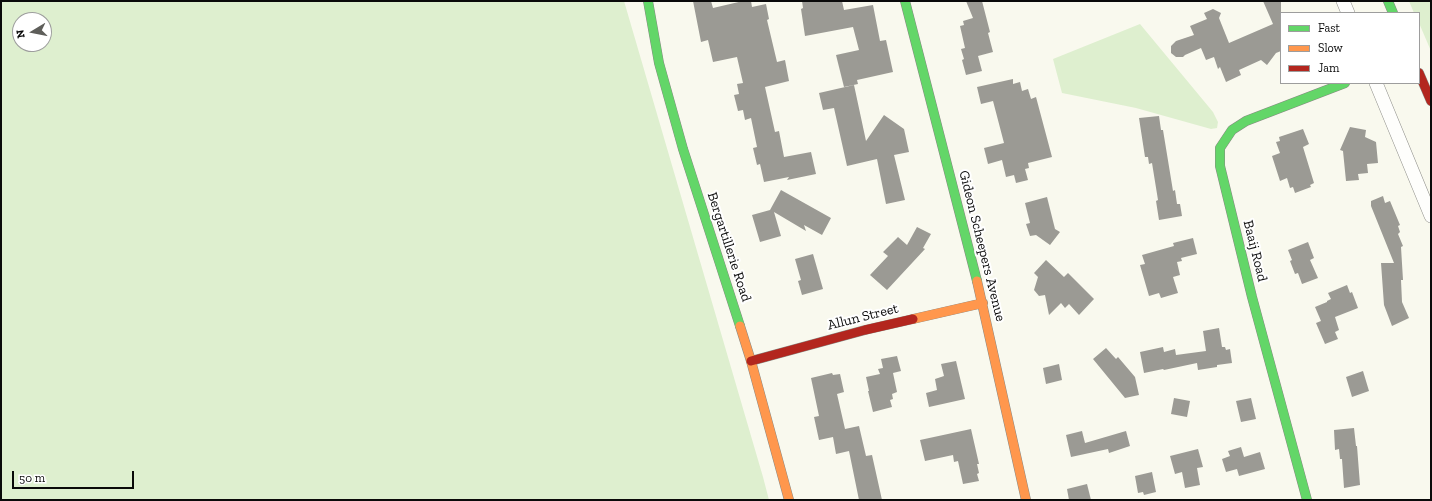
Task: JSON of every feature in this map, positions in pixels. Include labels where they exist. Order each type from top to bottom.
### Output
[{"type":"street","name":"Bergartillerie Road","points":[[648,1],[659,63],[683,148],[750,361],[789,500]]},
{"type":"street","name":"Gideon Scheepers Avenue","points":[[905,1],[983,303],[1026,500]]},
{"type":"street","points":[[1343,1],[1348,12]]},
{"type":"street","points":[[1388,1],[1393,12]]},
{"type":"street","points":[[1420,75],[1431,100]]},
{"type":"street","name":"Baaij Road","points":[[1307,500],[1248,281],[1220,166],[1220,148],[1232,130],[1246,121],[1343,84]]},
{"type":"street","points":[[1376,84],[1431,216]]},
{"type":"street","name":"Allun Street","points":[[750,361],[865,330],[983,303]]},
{"type":"green space","points":[[1,1],[624,1],[769,500],[1,500]]},
{"type":"green space","points":[[1409,1],[1431,1],[1431,51],[1420,25],[1420,12],[1414,12]]},
{"type":"green space","points":[[1140,24],[1213,112],[1218,122],[1217,128],[1211,129],[1136,108],[1062,93],[1053,59]]},
{"type":"building","points":[[693,1],[711,1],[713,8],[743,1],[751,1],[752,7],[766,4],[769,19],[767,20],[777,62],[785,60],[789,81],[765,87],[775,132],[779,131],[784,157],[811,152],[816,174],[787,180],[789,177],[764,182],[760,164],[757,165],[753,148],[757,147],[751,118],[745,120],[743,110],[738,111],[734,95],[739,94],[737,84],[743,83],[737,57],[713,62],[708,40],[701,42]]},
{"type":"building","points":[[802,1],[842,1],[844,10],[873,5],[880,41],[886,40],[893,72],[857,80],[858,84],[844,87],[836,55],[859,50],[853,27],[805,36],[801,9],[803,8]]},
{"type":"building","points":[[966,1],[982,1],[990,32],[988,33],[993,52],[978,56],[982,71],[966,75],[961,49],[965,48],[960,26],[964,25],[963,21],[973,18]]},
{"type":"building","points":[[1263,1],[1281,1],[1280,51],[1276,53],[1267,65],[1261,60],[1239,70],[1241,75],[1226,82],[1220,67],[1218,69],[1214,57],[1206,60],[1201,48],[1183,57],[1176,57],[1171,53],[1171,46],[1176,41],[1194,35],[1190,26],[1207,19],[1204,13],[1213,9],[1221,13],[1219,18],[1229,43],[1273,24]]},
{"type":"building","points":[[1013,79],[1013,84],[1020,82],[1022,91],[1028,89],[1031,99],[1036,97],[1052,157],[1028,163],[1029,168],[1025,169],[1028,180],[1016,183],[1014,175],[1006,177],[1002,160],[988,164],[984,148],[1004,143],[993,101],[981,104],[977,87]]},
{"type":"building","points":[[854,85],[866,141],[884,115],[904,129],[909,152],[894,155],[905,200],[886,204],[877,159],[847,166],[834,108],[823,110],[819,93]]},
{"type":"building","points":[[1159,116],[1161,130],[1163,130],[1173,191],[1175,190],[1177,204],[1180,204],[1182,216],[1159,220],[1156,201],[1158,200],[1152,163],[1149,164],[1148,157],[1145,157],[1139,118]]},
{"type":"building","points":[[1350,127],[1366,130],[1365,137],[1376,142],[1378,163],[1367,164],[1368,173],[1358,174],[1359,180],[1346,181],[1343,151],[1340,150]]},
{"type":"building","points":[[1303,129],[1309,144],[1303,147],[1314,183],[1310,185],[1311,187],[1295,193],[1293,187],[1290,188],[1287,178],[1280,181],[1272,156],[1280,153],[1276,142],[1280,141],[1279,137]]},
{"type":"building","points":[[781,190],[831,218],[822,235],[804,225],[806,231],[774,212],[781,236],[760,242],[752,215],[770,210]]},
{"type":"building","points":[[1383,196],[1385,203],[1390,201],[1400,225],[1398,226],[1400,232],[1398,234],[1403,246],[1401,247],[1403,280],[1401,280],[1402,302],[1409,318],[1392,326],[1384,305],[1381,263],[1394,263],[1371,206],[1371,201]]},
{"type":"building","points":[[1047,197],[1055,229],[1060,232],[1050,245],[1036,235],[1030,236],[1026,224],[1030,223],[1025,203]]},
{"type":"building","points":[[917,227],[931,234],[923,248],[925,249],[887,290],[870,275],[888,256],[883,252],[898,237],[907,245]]},
{"type":"building","points":[[1193,238],[1197,254],[1181,258],[1182,261],[1177,262],[1180,275],[1173,277],[1178,293],[1161,298],[1159,293],[1149,296],[1140,265],[1145,264],[1142,255],[1174,246],[1173,243]]},
{"type":"building","points":[[1308,242],[1314,258],[1310,260],[1318,278],[1302,284],[1298,273],[1295,274],[1288,250]]},
{"type":"building","points":[[813,254],[823,289],[802,295],[798,281],[801,280],[795,259]]},
{"type":"building","points":[[1046,260],[1064,277],[1068,273],[1094,299],[1079,315],[1069,304],[1065,308],[1061,303],[1049,315],[1045,295],[1039,296],[1034,290],[1038,277],[1034,273]]},
{"type":"building","points":[[1347,285],[1350,293],[1352,292],[1358,308],[1335,317],[1339,330],[1335,332],[1338,339],[1325,344],[1316,323],[1321,321],[1315,307],[1331,299],[1328,293]]},
{"type":"building","points":[[1219,328],[1222,347],[1225,347],[1226,350],[1230,349],[1232,363],[1198,370],[1197,363],[1144,373],[1140,352],[1163,347],[1164,352],[1175,349],[1176,355],[1206,351],[1203,331]]},
{"type":"building","points":[[1106,348],[1116,359],[1118,357],[1135,377],[1139,395],[1125,398],[1093,359]]},
{"type":"building","points":[[897,356],[901,371],[893,373],[897,392],[892,394],[893,399],[890,400],[892,407],[873,412],[866,377],[880,374],[878,369],[883,368],[881,359]]},
{"type":"building","points":[[956,361],[965,399],[929,407],[926,393],[937,390],[935,379],[944,376],[941,364]]},
{"type":"building","points":[[1059,364],[1062,380],[1046,384],[1043,368]]},
{"type":"building","points":[[1363,371],[1369,391],[1352,397],[1346,377]]},
{"type":"building","points":[[832,373],[833,375],[840,374],[844,392],[837,394],[845,429],[859,426],[866,456],[872,455],[882,500],[859,500],[849,451],[836,454],[833,437],[819,440],[814,417],[819,416],[811,378]]},
{"type":"building","points":[[1174,398],[1190,401],[1187,417],[1171,414]]},
{"type":"building","points":[[1251,398],[1256,419],[1241,422],[1236,401]]},
{"type":"building","points":[[1354,428],[1360,485],[1344,488],[1342,459],[1340,459],[1339,449],[1335,450],[1334,430]]},
{"type":"building","points":[[971,429],[979,464],[977,464],[979,473],[977,474],[979,481],[963,484],[958,461],[954,462],[953,455],[925,461],[920,440]]},
{"type":"building","points":[[1082,431],[1085,443],[1126,431],[1130,446],[1109,453],[1108,449],[1071,457],[1066,435]]},
{"type":"building","points":[[1241,447],[1244,457],[1260,452],[1265,469],[1239,476],[1237,469],[1226,472],[1222,459],[1230,456],[1228,451]]},
{"type":"building","points":[[1198,449],[1203,467],[1197,468],[1200,485],[1185,488],[1182,472],[1175,474],[1170,456]]},
{"type":"building","points":[[1152,472],[1156,492],[1144,495],[1143,492],[1138,493],[1135,476]]},
{"type":"building","points":[[1087,484],[1091,500],[1069,500],[1067,489]]},
{"type":"traffic: fast","points":[[648,1],[659,63],[683,149],[740,326]]},
{"type":"traffic: fast","points":[[905,1],[977,281]]},
{"type":"traffic: fast","points":[[1388,1],[1393,12]]},
{"type":"traffic: fast","points":[[1307,500],[1252,297],[1220,166],[1220,148],[1232,130],[1246,121],[1342,84]]},
{"type":"traffic: slow","points":[[977,281],[1026,500]]},
{"type":"traffic: slow","points":[[913,319],[983,303]]},
{"type":"traffic: slow","points":[[740,326],[789,500]]},
{"type":"traffic: jam","points":[[1420,75],[1431,101]]},
{"type":"traffic: jam","points":[[751,361],[865,330],[913,319]]}]
